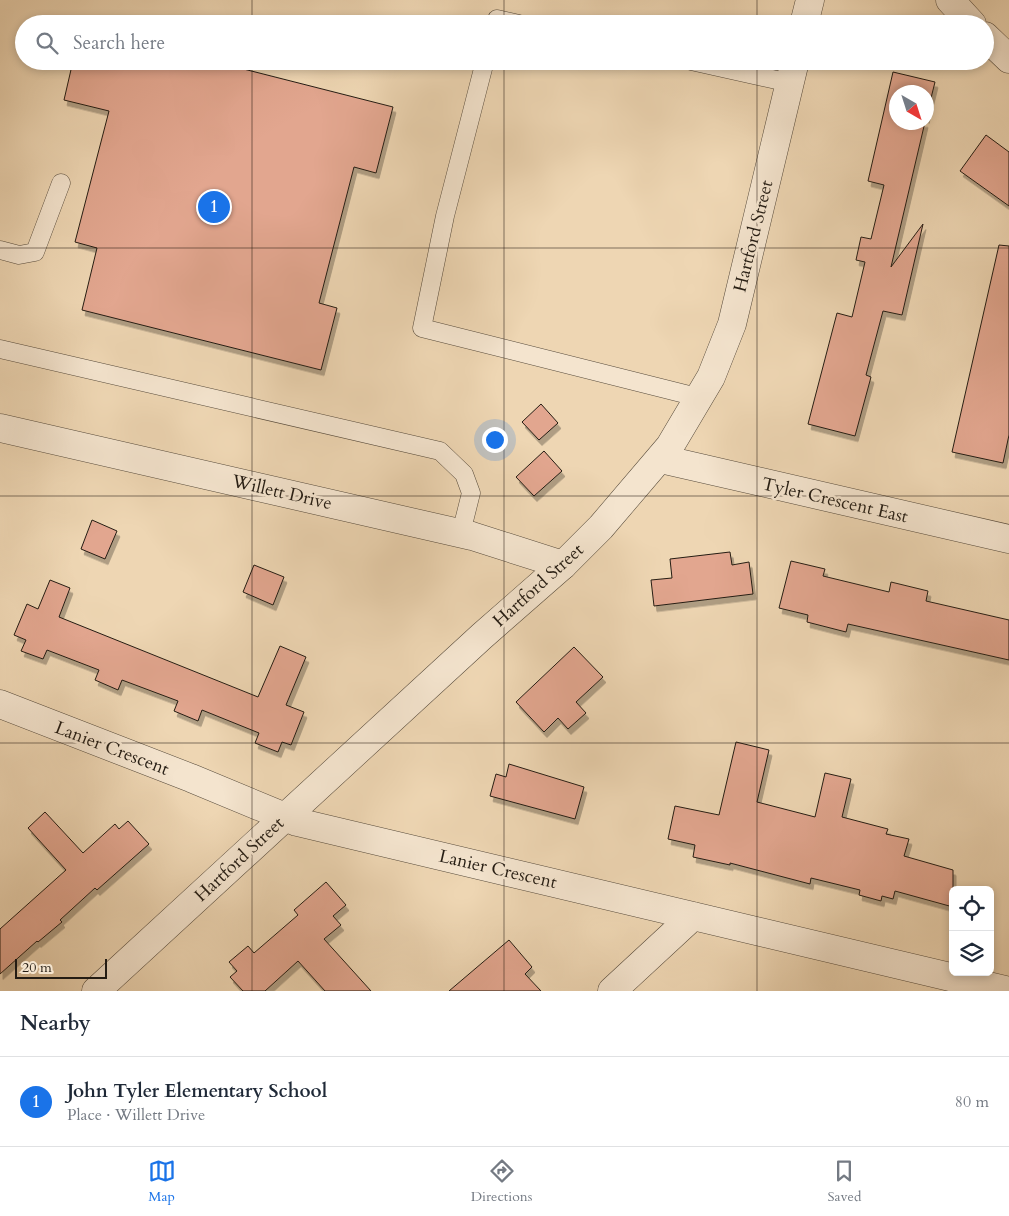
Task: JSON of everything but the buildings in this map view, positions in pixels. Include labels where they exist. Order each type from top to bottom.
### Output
[{"type":"street","points":[[806,15],[810,0]]},
{"type":"street","points":[[950,0],[964,15]]},
{"type":"street","points":[[994,45],[1009,59]]},
{"type":"street","name":"Hartford Street","points":[[96,991],[482,636],[563,565],[601,527],[661,459],[700,398],[711,377],[732,324],[793,72]]},
{"type":"street","name":"Willett Drive","points":[[0,428],[461,533],[563,565]]},
{"type":"street","name":"Tyler Crescent East","points":[[661,459],[1009,539]]},
{"type":"street","name":"Lanier Crescent","points":[[0,704],[191,778],[297,822],[1009,991]]},
{"type":"street","points":[[612,991],[693,916]]},
{"type":"lane","points":[[484,70],[445,216],[422,328],[700,398]]},
{"type":"lane","points":[[774,70],[793,72]]},
{"type":"lane","points":[[0,250],[19,255],[35,252],[61,183]]},
{"type":"lane","points":[[0,349],[440,451],[464,474],[471,493],[461,533]]},
{"type":"place","name":"John Tyler Elementary School","points":[[214,207]]}]
